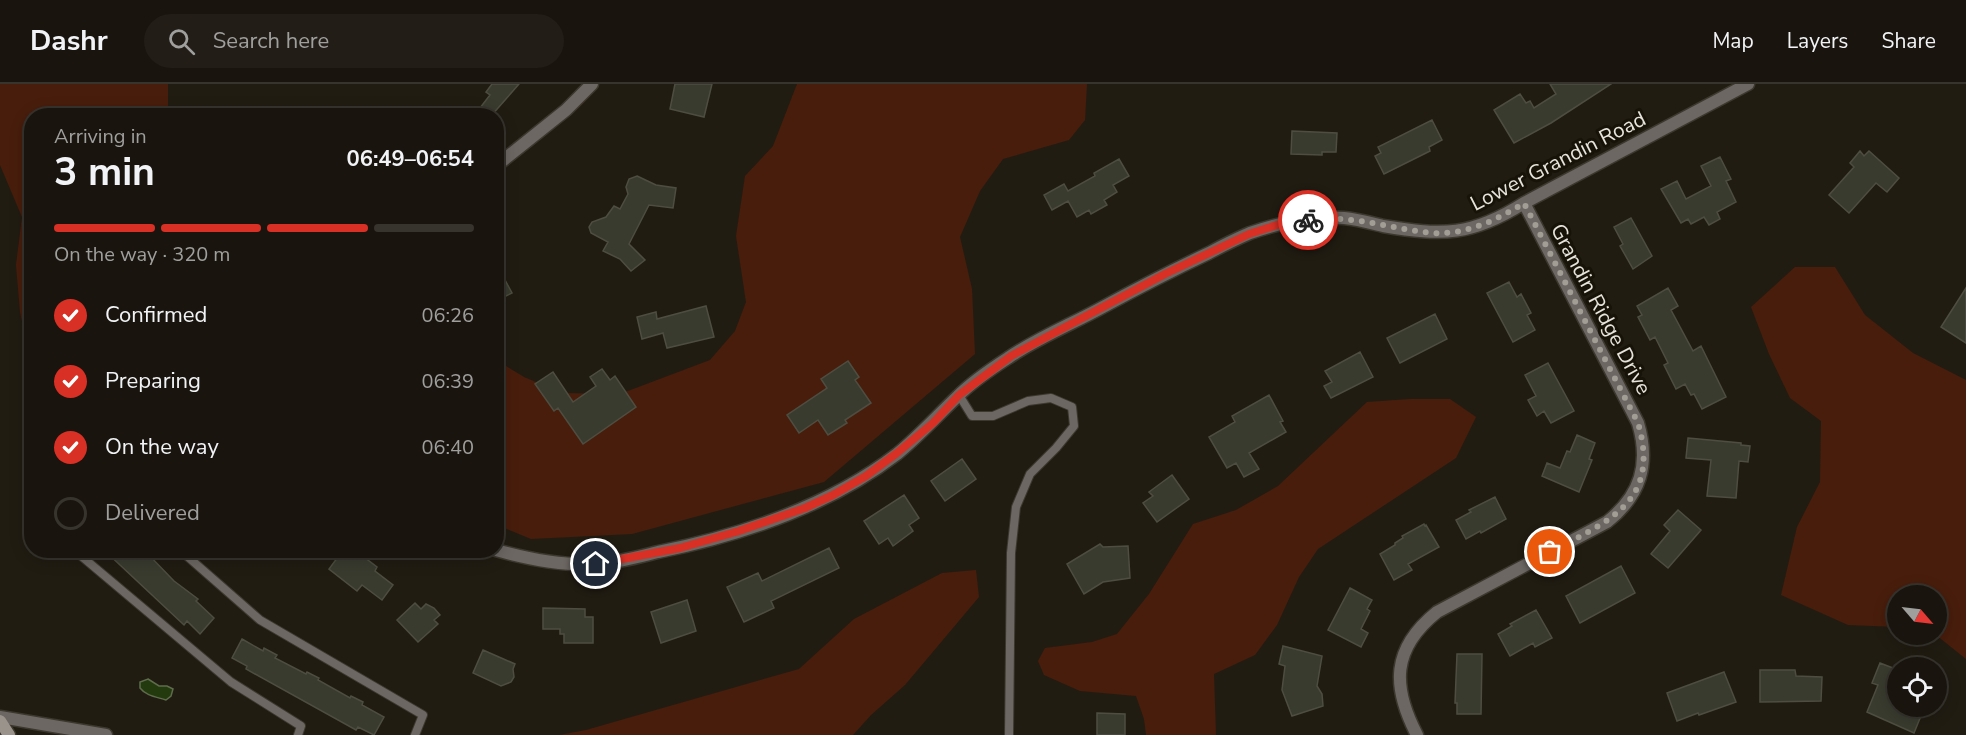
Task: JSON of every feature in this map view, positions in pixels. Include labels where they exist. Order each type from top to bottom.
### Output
[{"type":"main road","points":[[0,719],[9,735]]},
{"type":"street","points":[[504,160],[566,110],[592,84]]},
{"type":"street","name":"Lower Grandin Road","points":[[504,552],[558,563],[596,564],[680,548],[805,508],[866,476],[933,423],[959,395],[1011,356],[1165,274],[1249,234],[1280,224],[1312,219],[1345,218],[1435,233],[1458,231],[1482,225],[1504,216],[1524,203],[1748,84]]},
{"type":"street","name":"Grandin Ridge Drive","points":[[1418,735],[1401,697],[1400,680],[1401,664],[1406,649],[1424,622],[1437,612],[1607,522],[1630,500],[1642,470],[1644,454],[1638,423],[1524,203]]},
{"type":"street","points":[[0,719],[106,735]]},
{"type":"lane","points":[[959,395],[972,416],[993,416],[1028,401],[1051,398],[1072,407],[1074,426],[1030,474],[1016,507],[1011,553],[1009,735]]},
{"type":"lane","points":[[84,558],[231,682],[301,726],[298,735]]},
{"type":"lane","points":[[189,558],[260,620],[423,716],[415,735]]},
{"type":"shaded area","points":[[0,84],[168,84],[168,108],[24,108],[24,331],[16,265],[22,217],[0,165]]},
{"type":"shaded area","points":[[797,84],[1087,84],[1085,120],[1069,140],[1003,159],[980,191],[960,237],[972,289],[975,354],[824,482],[632,534],[531,539],[504,528],[504,365],[524,377],[562,393],[620,394],[710,360],[735,331],[746,302],[736,236],[745,176],[773,146]]},
{"type":"shaded area","points":[[1795,267],[1835,267],[1865,315],[1913,353],[1966,380],[1966,659],[1947,644],[1947,585],[1887,585],[1887,627],[1848,625],[1781,595],[1797,527],[1820,482],[1821,421],[1790,398],[1769,354],[1751,307]]},
{"type":"shaded area","points":[[1450,399],[1476,417],[1456,458],[1318,549],[1299,577],[1277,625],[1255,655],[1214,674],[1216,735],[1146,735],[1144,719],[1136,696],[1080,691],[1044,675],[1038,661],[1045,648],[1092,642],[1117,634],[1149,594],[1193,524],[1236,510],[1278,486],[1367,402]]},
{"type":"shaded area","points":[[976,570],[979,597],[905,685],[871,715],[853,735],[559,735],[586,730],[799,669],[854,619],[942,573]]},
{"type":"shaded area","points":[[148,679],[159,686],[173,689],[171,696],[166,700],[145,693],[140,688],[140,682]]},
{"type":"building","points":[[492,84],[519,84],[498,108],[480,108],[490,95],[486,92]]},
{"type":"building","points":[[675,84],[712,84],[704,117],[670,109]]},
{"type":"building","points":[[1550,84],[1611,84],[1551,123],[1514,143],[1494,110],[1520,94],[1526,103],[1530,101],[1534,108],[1556,94]]},
{"type":"building","points":[[1432,120],[1442,140],[1429,147],[1430,151],[1384,174],[1375,156],[1381,153],[1378,147]]},
{"type":"building","points":[[1292,131],[1337,133],[1336,152],[1322,152],[1322,155],[1291,154]]},
{"type":"building","points":[[1860,151],[1864,156],[1869,151],[1899,178],[1887,192],[1876,183],[1849,213],[1829,195],[1854,167],[1850,163]]},
{"type":"building","points":[[1720,157],[1731,179],[1726,181],[1736,202],[1717,212],[1720,219],[1709,225],[1704,217],[1691,224],[1688,219],[1681,223],[1661,189],[1677,181],[1686,199],[1711,186],[1701,166]]},
{"type":"building","points":[[1119,159],[1129,176],[1113,185],[1117,192],[1104,200],[1107,205],[1091,214],[1089,210],[1077,217],[1068,201],[1052,210],[1044,195],[1064,184],[1068,191]]},
{"type":"building","points":[[637,176],[656,185],[676,188],[673,208],[649,205],[629,244],[645,260],[631,271],[620,259],[603,251],[608,242],[591,233],[589,227],[592,222],[606,217],[614,206],[620,209],[628,194],[626,187],[629,179]]},
{"type":"building","points":[[1631,218],[1652,256],[1633,269],[1620,246],[1623,244],[1614,227]]},
{"type":"building","points":[[504,278],[512,293],[504,297]]},
{"type":"building","points":[[1509,282],[1517,297],[1521,294],[1531,313],[1527,315],[1535,330],[1513,342],[1487,293]]},
{"type":"building","points":[[1668,288],[1678,306],[1671,310],[1693,351],[1701,346],[1726,397],[1702,409],[1694,394],[1691,395],[1685,384],[1676,389],[1664,365],[1668,363],[1655,337],[1650,340],[1638,317],[1642,315],[1637,306]]},
{"type":"building","points":[[1966,288],[1966,343],[1941,327]]},
{"type":"building","points":[[706,306],[714,337],[667,348],[663,333],[642,339],[637,317],[656,312],[657,319]]},
{"type":"building","points":[[1435,314],[1447,339],[1400,363],[1387,338]]},
{"type":"building","points":[[1360,352],[1373,377],[1331,398],[1324,386],[1332,382],[1325,371]]},
{"type":"building","points":[[848,361],[859,377],[855,380],[871,403],[845,420],[847,423],[828,435],[818,420],[799,433],[787,415],[827,388],[821,379]]},
{"type":"building","points":[[1548,363],[1574,411],[1551,423],[1544,411],[1537,416],[1528,400],[1536,396],[1525,375]]},
{"type":"building","points":[[602,369],[610,380],[615,376],[636,407],[583,444],[558,408],[554,411],[535,384],[553,372],[573,402],[596,386],[590,377]]},
{"type":"building","points":[[1269,395],[1283,421],[1280,422],[1286,432],[1249,453],[1259,469],[1244,477],[1236,463],[1227,468],[1209,437],[1235,422],[1232,416]]},
{"type":"building","points":[[1577,435],[1595,443],[1589,459],[1592,460],[1579,492],[1542,476],[1547,463],[1560,468]]},
{"type":"building","points":[[1688,438],[1741,443],[1741,445],[1750,446],[1748,462],[1739,461],[1736,498],[1707,496],[1711,460],[1686,458]]},
{"type":"building","points":[[962,459],[976,479],[945,501],[931,481]]},
{"type":"building","points":[[1172,475],[1189,499],[1157,522],[1143,503],[1153,496],[1149,492]]},
{"type":"building","points":[[904,495],[919,518],[909,525],[913,531],[893,546],[888,538],[879,544],[864,521]]},
{"type":"building","points":[[1495,497],[1506,519],[1466,539],[1456,520],[1471,512],[1469,510]]},
{"type":"building","points":[[1678,510],[1701,530],[1668,568],[1651,554],[1670,531],[1664,525]]},
{"type":"building","points":[[1424,524],[1439,547],[1408,564],[1412,570],[1394,580],[1380,554],[1395,545],[1403,538],[1402,536]]},
{"type":"building","points":[[1100,544],[1103,547],[1128,546],[1130,578],[1103,582],[1084,594],[1067,564]]},
{"type":"building","points":[[829,548],[839,568],[771,601],[774,608],[744,622],[727,587],[758,573],[762,581]]},
{"type":"building","points":[[113,558],[152,558],[174,581],[198,599],[196,601],[214,618],[200,634],[187,621],[184,625]]},
{"type":"building","points":[[337,558],[370,558],[368,560],[377,567],[375,571],[393,585],[382,600],[362,585],[357,591],[329,569]]},
{"type":"building","points":[[1621,566],[1635,593],[1580,623],[1566,596]]},
{"type":"building","points":[[1350,588],[1372,600],[1367,609],[1370,611],[1361,629],[1368,633],[1361,647],[1328,630]]},
{"type":"building","points":[[687,600],[696,631],[661,643],[651,612]]},
{"type":"building","points":[[415,603],[421,609],[426,604],[440,615],[434,620],[438,624],[418,642],[397,620]]},
{"type":"building","points":[[543,608],[585,609],[585,617],[593,617],[593,643],[564,643],[564,634],[560,634],[560,629],[543,629]]},
{"type":"building","points":[[1536,610],[1552,638],[1535,647],[1533,643],[1510,656],[1498,634],[1512,626],[1510,624]]},
{"type":"building","points":[[242,639],[263,651],[264,648],[277,655],[275,658],[319,678],[318,680],[350,698],[351,696],[363,702],[362,705],[384,717],[374,735],[358,727],[356,730],[246,669],[247,666],[232,658]]},
{"type":"building","points":[[1283,646],[1322,656],[1317,686],[1322,694],[1323,706],[1292,716],[1282,690],[1285,666],[1279,664]]},
{"type":"building","points":[[483,650],[515,664],[514,677],[511,682],[501,686],[473,673]]},
{"type":"building","points":[[1457,654],[1482,654],[1481,714],[1457,714],[1457,703],[1455,703]]},
{"type":"building","points":[[1880,663],[1887,666],[1887,717],[1921,717],[1914,733],[1867,712],[1878,685],[1872,683]]},
{"type":"building","points":[[1760,670],[1795,670],[1796,676],[1822,677],[1821,701],[1760,702]]},
{"type":"building","points":[[1724,672],[1736,702],[1677,721],[1667,693]]},
{"type":"building","points":[[1097,713],[1125,714],[1125,735],[1097,735]]},
{"type":"way so far","points":[[1308,220],[1345,218],[1435,233],[1458,231],[1482,225],[1504,216],[1524,203],[1638,423],[1644,454],[1637,486],[1630,500],[1620,512],[1607,522],[1550,552]]},
{"type":"route","points":[[596,564],[680,548],[739,531],[805,508],[833,495],[866,476],[897,453],[933,423],[959,395],[1011,356],[1165,274],[1249,234],[1280,224],[1308,220]]}]
